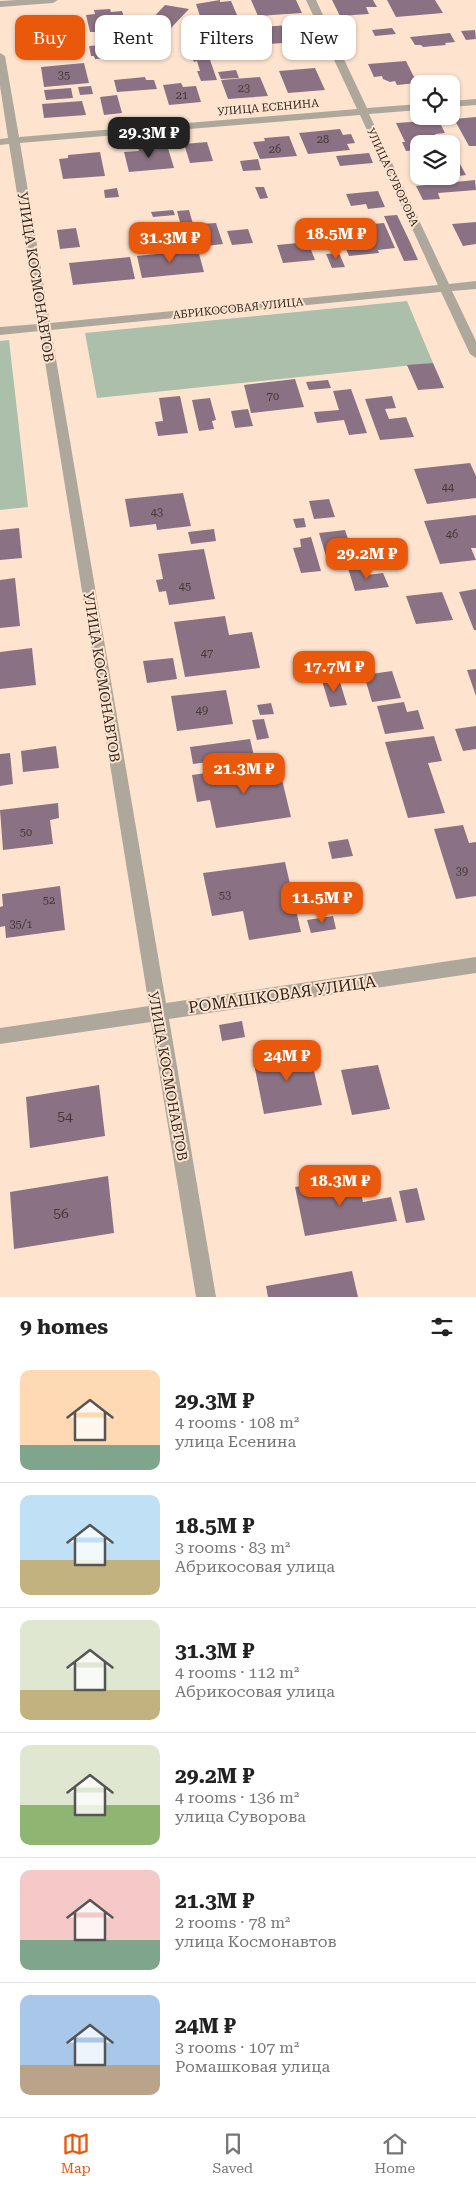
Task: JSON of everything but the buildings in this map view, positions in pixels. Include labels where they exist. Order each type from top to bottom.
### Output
[{"type":"street","points":[[0,4],[52,0]]},
{"type":"street","name":"УЛИЦА СУВОРОВА","points":[[311,0],[476,354]]},
{"type":"street","name":"УЛИЦА КОСМОНАВТОВ","points":[[0,56],[7,141],[44,327],[206,1297]]},
{"type":"street","points":[[460,103],[476,102]]},
{"type":"street","name":"УЛИЦА ЕСЕНИНА","points":[[7,141],[410,108]]},
{"type":"street","name":"АБРИКОСОВАЯ УЛИЦА","points":[[0,331],[476,284]]},
{"type":"street","name":"РОМАШКОВАЯ УЛИЦА","points":[[0,1036],[476,965]]},
{"type":"green space","points":[[407,301],[433,363],[97,398],[85,333]]},
{"type":"green space","points":[[9,340],[28,507],[0,510],[0,341]]}]
